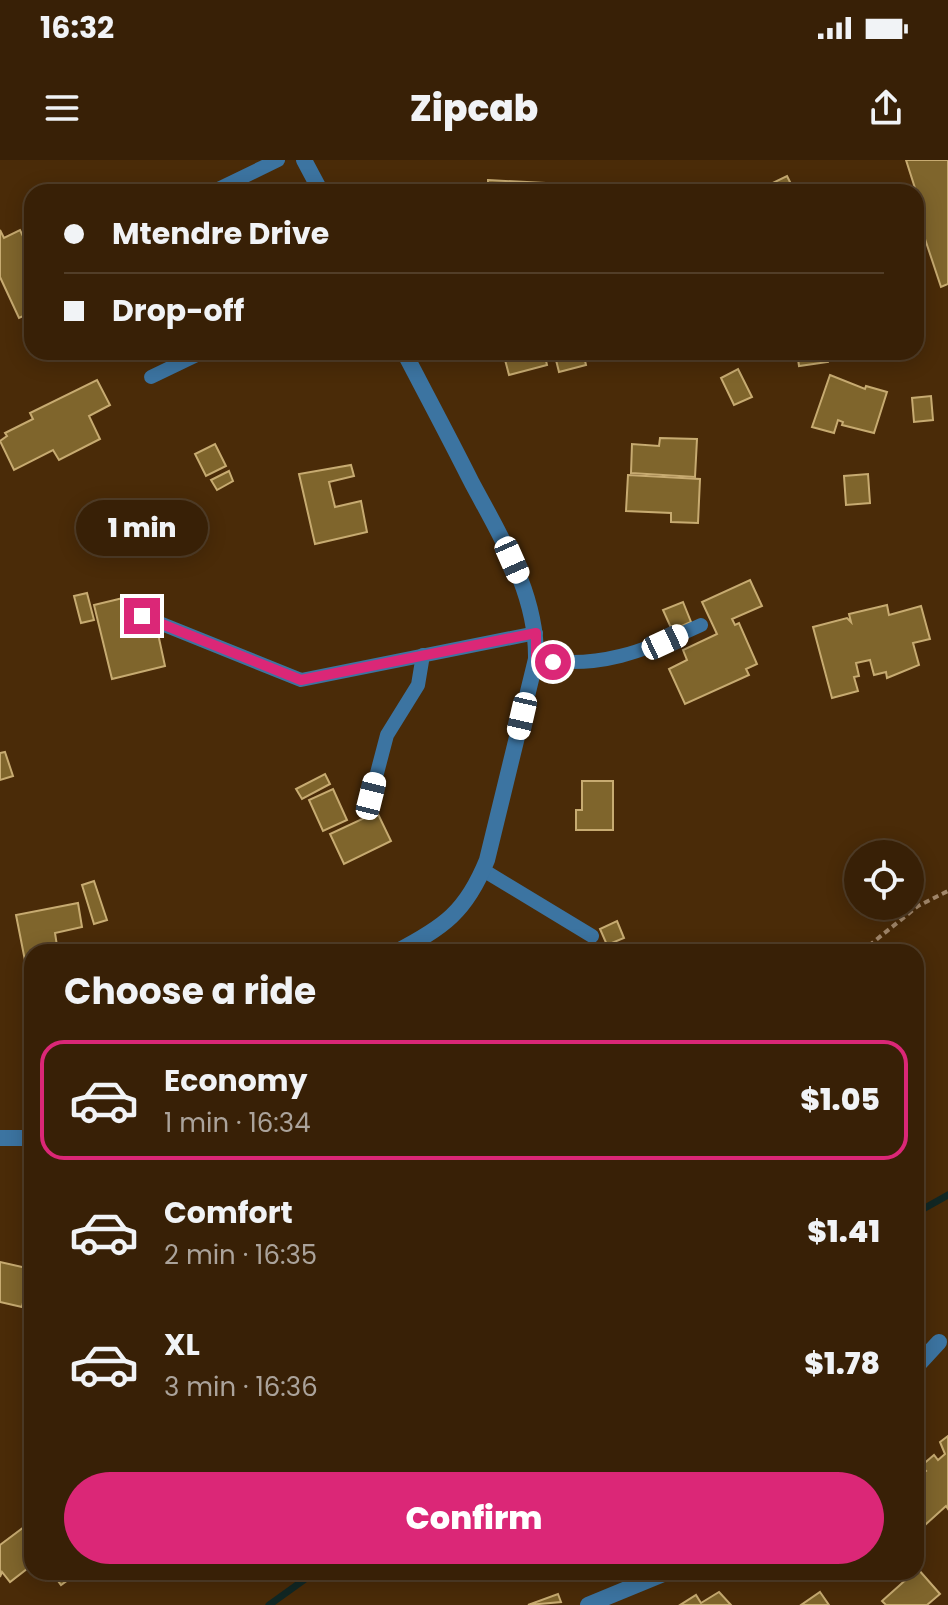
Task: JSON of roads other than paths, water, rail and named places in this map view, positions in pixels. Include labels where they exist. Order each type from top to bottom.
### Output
[{"type":"street","points":[[304,160],[317,184]]},
{"type":"street","points":[[408,360],[510,555],[530,605],[536,633],[536,659],[483,870],[461,910],[443,925],[410,944]]},
{"type":"street","points":[[0,1138],[24,1138]]},
{"type":"street","points":[[924,1358],[939,1342]]},
{"type":"street","points":[[588,1605],[649,1580]]},
{"type":"lane","points":[[228,184],[278,160]]},
{"type":"lane","points":[[151,377],[186,360]]},
{"type":"lane","points":[[142,616],[301,680],[536,633]]},
{"type":"lane","points":[[536,659],[571,665],[613,659],[701,625]]},
{"type":"lane","points":[[371,796],[387,735],[418,685],[423,655]]},
{"type":"lane","points":[[483,870],[592,936]]},
{"type":"waterway","points":[[924,1208],[948,1195]]},
{"type":"waterway","points":[[269,1605],[304,1580]]}]
